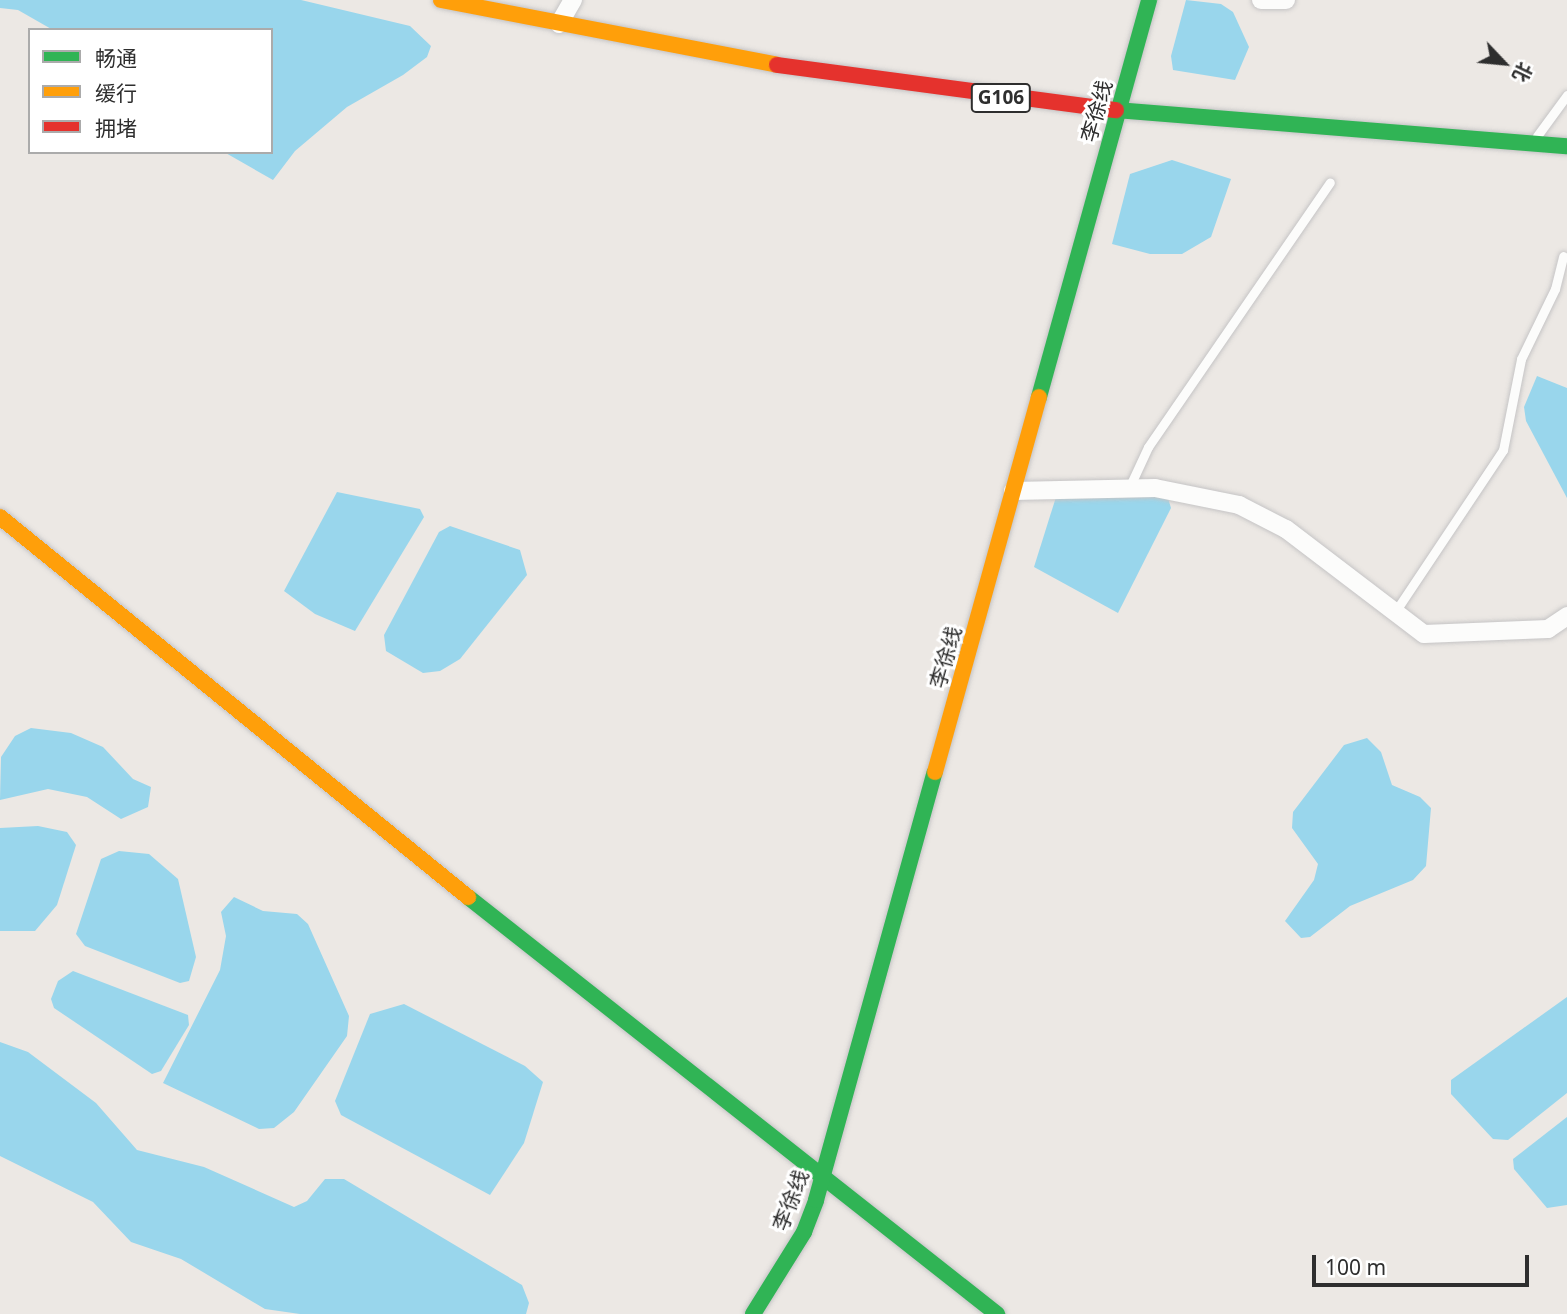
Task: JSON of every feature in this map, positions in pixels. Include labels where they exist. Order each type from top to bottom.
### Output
[{"type":"main road","name":"G106","points":[[441,0],[854,78],[1118,111],[1567,146]]},
{"type":"main road","name":"李徐线","points":[[753,1314],[804,1232],[823,1177],[1149,0]]},
{"type":"main road","points":[[0,517],[997,1314]]},
{"type":"street","points":[[559,24],[573,0]]},
{"type":"street","points":[[1261,0],[1286,0]]},
{"type":"street","points":[[1013,491],[1129,488],[1182,491],[1254,511],[1424,634],[1443,637],[1548,629],[1567,616]]},
{"type":"lane","points":[[1531,144],[1567,95]]},
{"type":"lane","points":[[1129,488],[1148,446],[1330,182]]},
{"type":"lane","points":[[1395,612],[1503,450],[1521,359],[1555,289],[1563,256]]},
{"type":"water","points":[[0,0],[301,0],[410,26],[431,46],[427,57],[403,75],[347,107],[295,151],[273,180],[228,154],[273,154],[273,28],[50,28],[18,10],[0,8]]},
{"type":"water","points":[[1186,0],[1221,4],[1233,12],[1249,47],[1235,80],[1173,70],[1171,56]]},
{"type":"water","points":[[1172,160],[1231,179],[1211,237],[1182,254],[1150,254],[1112,244],[1130,174]]},
{"type":"water","points":[[1537,376],[1567,388],[1567,498],[1526,421],[1524,407]]},
{"type":"water","points":[[337,492],[420,509],[424,517],[355,631],[315,614],[284,591]]},
{"type":"water","points":[[1154,495],[1168,498],[1171,508],[1118,613],[1034,567],[1056,497]]},
{"type":"water","points":[[450,526],[520,550],[527,575],[460,659],[440,671],[423,673],[386,651],[384,635],[439,532]]},
{"type":"water","points":[[31,728],[71,733],[103,747],[133,779],[151,787],[148,807],[121,819],[87,797],[48,789],[0,800],[1,757],[15,736]]},
{"type":"water","points":[[1367,738],[1381,752],[1392,785],[1420,797],[1431,808],[1426,866],[1413,880],[1350,906],[1310,937],[1301,938],[1285,921],[1314,880],[1318,864],[1292,828],[1293,812],[1344,745]]},
{"type":"water","points":[[38,826],[67,832],[76,845],[57,905],[35,931],[0,931],[0,828]]},
{"type":"water","points":[[119,851],[149,854],[178,879],[196,957],[189,981],[180,983],[85,946],[76,934],[101,859]]},
{"type":"water","points":[[234,897],[263,911],[297,914],[308,924],[349,1016],[347,1036],[294,1112],[274,1128],[259,1129],[163,1083],[220,970],[226,936],[221,912]]},
{"type":"water","points":[[73,971],[188,1015],[189,1025],[161,1071],[152,1074],[54,1008],[51,999],[58,981]]},
{"type":"water","points":[[1567,997],[1567,1093],[1508,1140],[1493,1139],[1451,1094],[1451,1080]]},
{"type":"water","points":[[404,1004],[525,1066],[543,1082],[524,1143],[490,1195],[341,1115],[335,1101],[370,1014]]},
{"type":"water","points":[[0,1042],[28,1052],[96,1103],[137,1150],[204,1167],[294,1207],[307,1201],[325,1179],[344,1179],[522,1285],[529,1303],[526,1314],[300,1314],[265,1309],[181,1259],[131,1242],[93,1202],[0,1156]]},
{"type":"water","points":[[1567,1117],[1567,1205],[1547,1208],[1514,1169],[1513,1159]]},
{"type":"traffic: fast","points":[[1039,397],[1149,0]]},
{"type":"traffic: fast","points":[[1116,110],[1567,146]]},
{"type":"traffic: fast","points":[[753,1314],[804,1232],[816,1200],[935,772]]},
{"type":"traffic: fast","points":[[468,897],[997,1314]]},
{"type":"traffic: slow","points":[[441,0],[777,65]]},
{"type":"traffic: slow","points":[[935,772],[1039,397]]},
{"type":"traffic: slow","points":[[0,517],[468,897]]},
{"type":"traffic: jam","points":[[777,65],[1116,110]]}]
